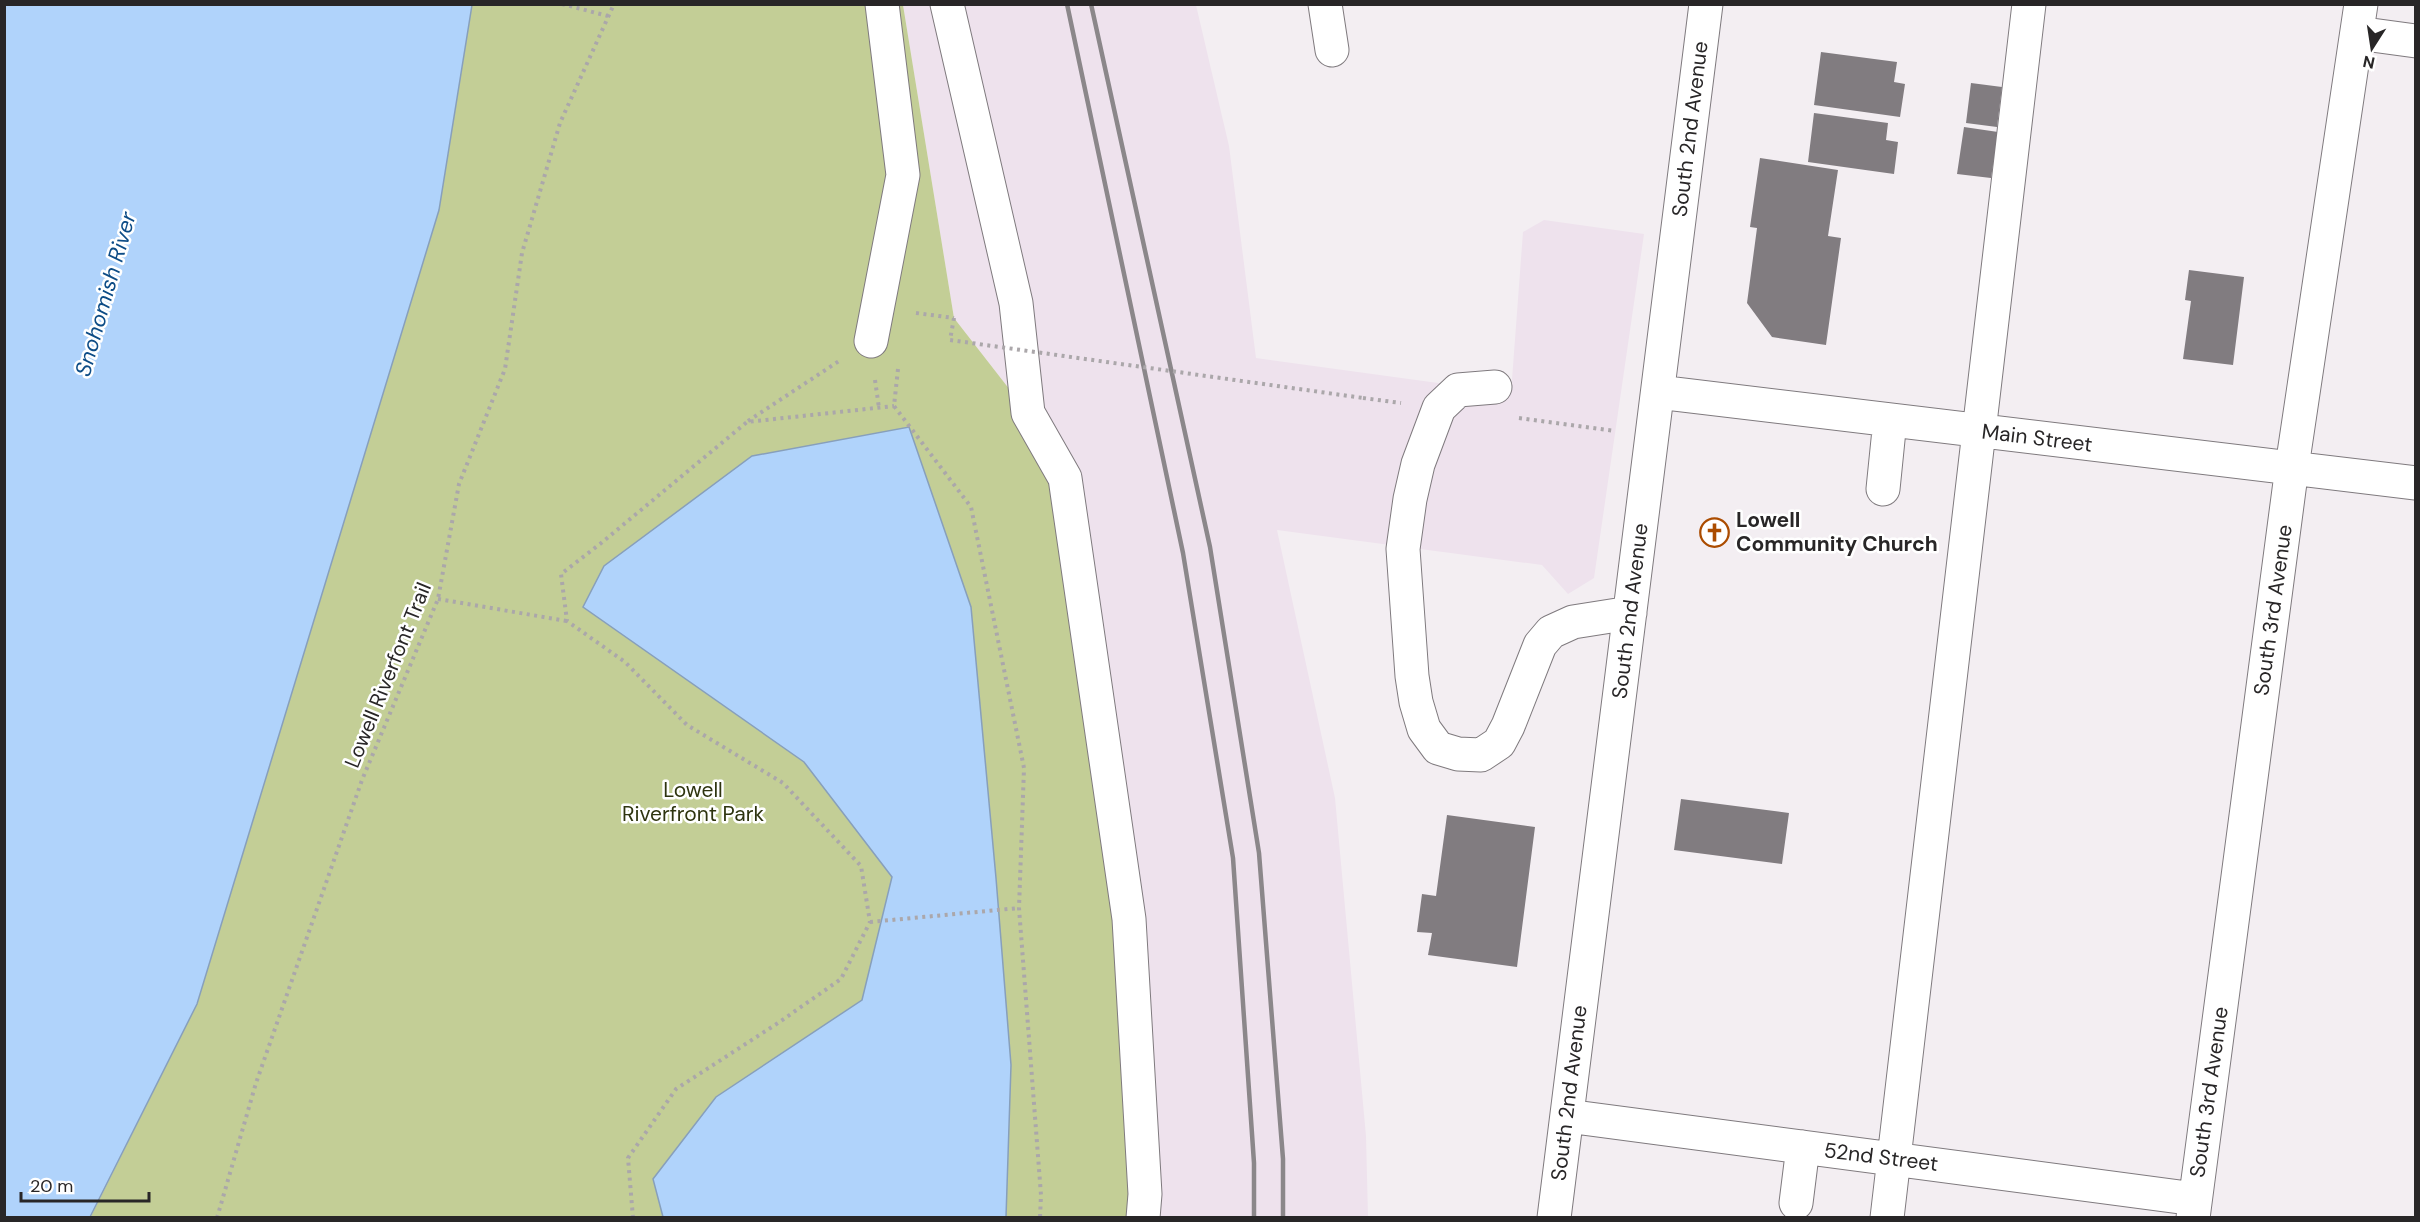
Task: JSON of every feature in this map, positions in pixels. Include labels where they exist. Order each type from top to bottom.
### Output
[{"type":"street","points":[[871,341],[903,175],[882,4]]},
{"type":"street","points":[[946,4],[1016,303],[1028,412],[1065,478],[1129,919],[1145,1194],[1143,1218]]},
{"type":"street","points":[[1325,4],[1332,50]]},
{"type":"street","name":"South 2nd Avenue","points":[[1554,1218],[1706,4]]},
{"type":"street","points":[[1887,1218],[1896,1158],[2029,4]]},
{"type":"street","points":[[2359,19],[2415,41]]},
{"type":"street","name":"South 3rd Avenue","points":[[2194,1208],[2292,467],[2359,19]]},
{"type":"street","points":[[1495,387],[1458,390],[1439,408],[1418,464],[1410,500],[1403,549],[1412,676],[1416,702],[1424,729],[1438,748],[1458,754],[1481,755],[1499,743],[1540,645],[1551,632],[1573,622],[1630,613]]},
{"type":"street","name":"Main Street","points":[[1658,392],[2415,483]]},
{"type":"street","points":[[1883,489],[1890,420]]},
{"type":"street","name":"52nd Street","points":[[1567,1116],[1896,1158],[2194,1208]]},
{"type":"street","points":[[1796,1203],[1803,1147]]},
{"type":"path","points":[[562,4],[608,16]]},
{"type":"path","name":"Lowell Riverfont Trail","points":[[217,1218],[256,1083],[362,780],[438,599],[459,484],[505,369],[522,253],[531,220],[560,123],[614,4]]},
{"type":"path","points":[[954,318],[950,340],[1363,398]]},
{"type":"path","points":[[567,621],[561,574],[747,422],[871,341]]},
{"type":"path","points":[[747,422],[894,406],[971,507],[1024,768],[1019,908],[1041,1184],[1040,1218]]},
{"type":"path","points":[[438,599],[567,621],[625,662],[687,725],[783,783],[861,866],[870,922],[842,979],[676,1089],[628,1158],[633,1218]]},
{"type":"path","points":[[870,922],[1019,908]]},
{"type":"shaded area","points":[[903,5],[1196,5],[1229,146],[1256,358],[1511,393],[1523,232],[1544,220],[1644,234],[1594,578],[1568,594],[1542,565],[1277,530],[1335,798],[1366,1136],[1368,1217],[1143,1217],[1028,413],[954,318]]},
{"type":"green space","name":"Lowell Riverfront Park","points":[[472,5],[903,5],[954,318],[1028,413],[1065,478],[1129,919],[1143,1217],[90,1218],[197,1004],[439,210]]},
{"type":"water","name":"Snohomish River","points":[[5,4],[472,5],[439,210],[197,1004],[90,1217],[5,1217]]},
{"type":"water","points":[[909,427],[971,607],[1011,1065],[1006,1217],[663,1217],[653,1179],[716,1097],[862,1000],[892,877],[804,762],[583,607],[604,566],[752,456]]},
{"type":"building","points":[[1821,52],[1897,62],[1894,82],[1905,84],[1900,117],[1814,105]]},
{"type":"building","points":[[1971,83],[2002,87],[1997,127],[1966,123]]},
{"type":"building","points":[[1814,113],[1888,123],[1886,140],[1898,142],[1894,174],[1808,162]]},
{"type":"building","points":[[1964,127],[1998,132],[1991,178],[1957,174]]},
{"type":"building","points":[[1760,158],[1838,170],[1828,236],[1841,238],[1826,345],[1772,337],[1747,303],[1757,228],[1750,227]]},
{"type":"building","points":[[2189,270],[2244,277],[2233,365],[2183,359],[2191,301],[2185,300]]},
{"type":"building","points":[[1681,799],[1789,813],[1782,864],[1674,850]]},
{"type":"building","points":[[1447,815],[1535,827],[1517,967],[1428,955],[1432,933],[1417,932],[1422,894],[1436,896]]},
{"type":"railway","points":[[1067,4],[1183,553],[1233,858],[1254,1163],[1254,1218]]},
{"type":"railway","points":[[1091,4],[1210,547],[1259,853],[1283,1159],[1283,1218]]},
{"type":"place","name":"Lowell Community Church","points":[[1715,532]]}]
